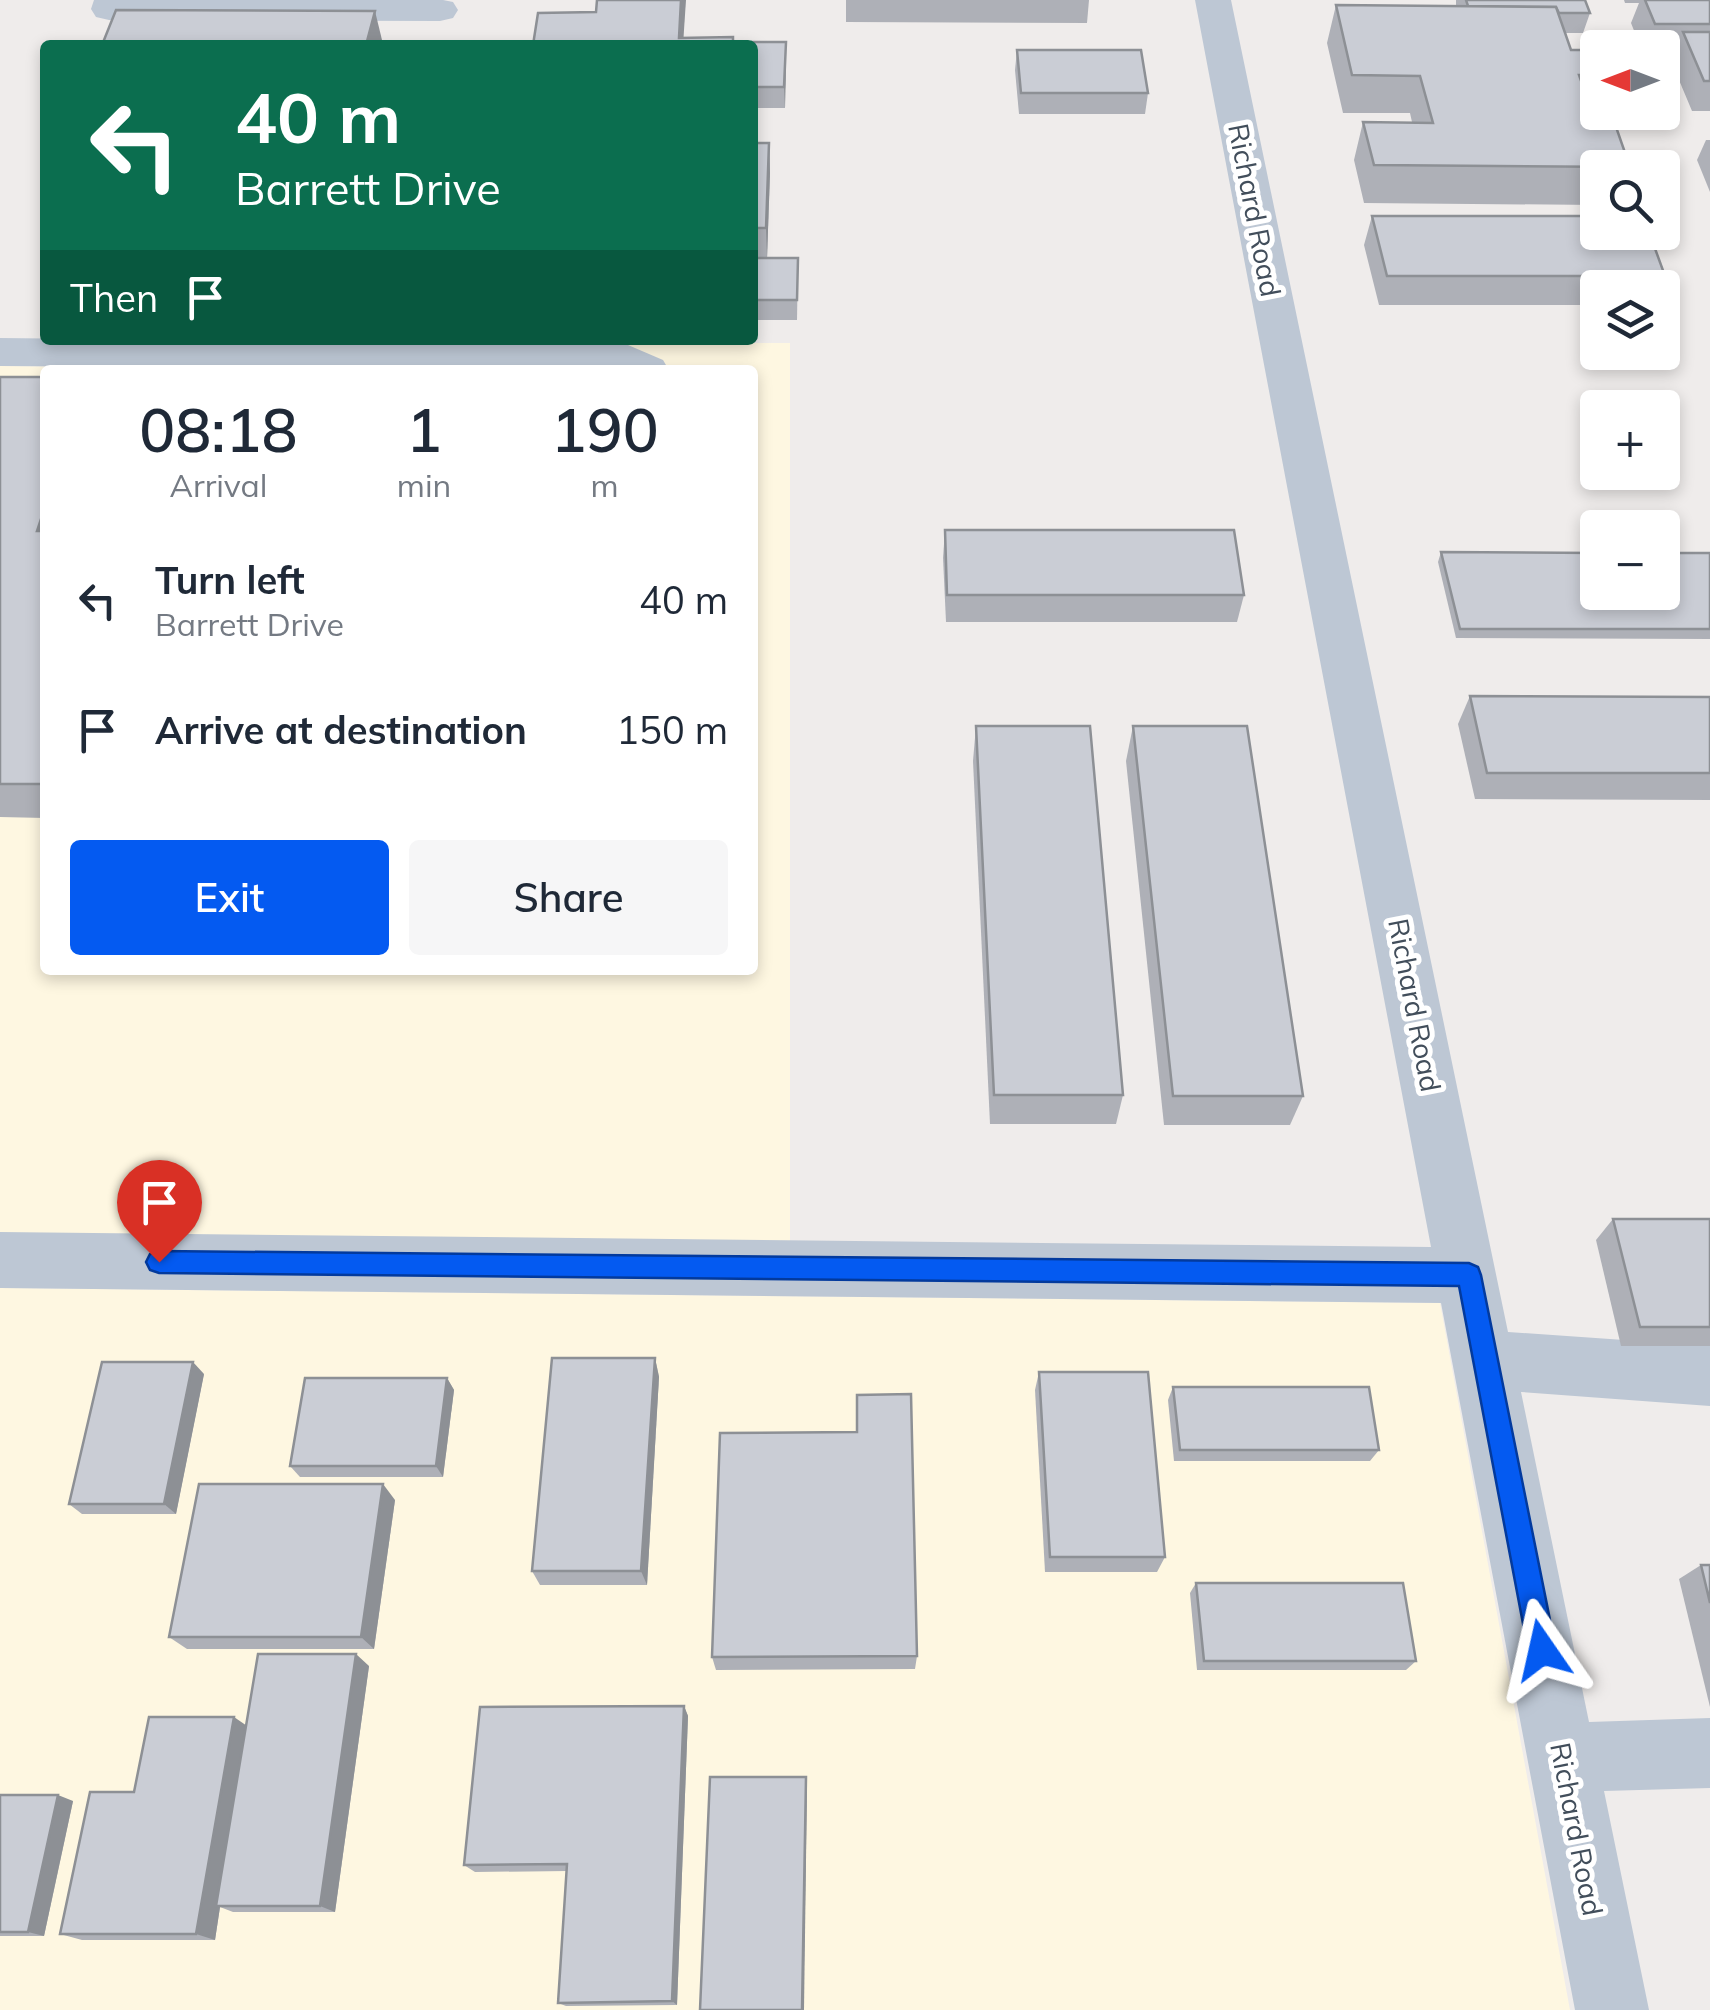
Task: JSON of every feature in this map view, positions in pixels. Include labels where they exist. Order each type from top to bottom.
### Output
[{"type":"street","points":[[112,0],[109,9],[439,18]]},
{"type":"street","name":"Richard Road","points":[[1213,0],[1612,2010]]},
{"type":"street","points":[[0,352],[180,362],[373,348],[521,364],[628,359],[639,365]]},
{"type":"street","points":[[0,1260],[1469,1275]]},
{"type":"street","points":[[1486,1360],[1710,1376]]},
{"type":"street","points":[[1564,1758],[1710,1753]]},
{"type":"shaded area","points":[[790,343],[790,1241],[0,1233],[0,366],[40,366],[40,975],[758,975],[758,365],[393,365],[398,345]]},
{"type":"shaded area","points":[[0,1288],[1440,1303],[1570,2010],[0,2010]]},
{"type":"building","points":[[597,0],[681,0],[679,38],[733,40],[534,40],[538,13],[596,12]]},
{"type":"building","points":[[1466,0],[1585,0],[1590,13],[1559,13],[1556,7],[1468,6]]},
{"type":"building","points":[[1645,0],[1710,0],[1710,24],[1655,24]]},
{"type":"building","points":[[1336,5],[1556,7],[1571,50],[1580,50],[1580,130],[1617,130],[1624,150],[1580,150],[1580,167],[1374,165],[1363,122],[1433,123],[1420,76],[1352,75]]},
{"type":"building","points":[[116,10],[375,11],[367,40],[104,40]]},
{"type":"building","points":[[1683,32],[1710,32],[1710,81],[1704,81]]},
{"type":"building","points":[[758,42],[786,42],[784,87],[758,87]]},
{"type":"building","points":[[1017,50],[1141,50],[1148,93],[1021,93]]},
{"type":"building","points":[[758,143],[769,143],[766,228],[758,228]]},
{"type":"building","points":[[1372,216],[1580,216],[1580,250],[1656,250],[1663,270],[1580,270],[1580,276],[1387,276]]},
{"type":"building","points":[[758,258],[798,258],[797,300],[758,300]]},
{"type":"building","points":[[0,377],[40,377],[40,784],[0,784]]},
{"type":"building","points":[[945,530],[1234,530],[1244,595],[947,595]]},
{"type":"building","points":[[1441,552],[1580,553],[1580,610],[1680,610],[1680,553],[1710,553],[1710,629],[1460,629]]},
{"type":"building","points":[[1470,696],[1710,697],[1710,773],[1487,773]]},
{"type":"building","points":[[976,726],[1090,726],[1123,1095],[994,1095]]},
{"type":"building","points":[[1133,726],[1247,726],[1303,1096],[1173,1096]]},
{"type":"building","points":[[1613,1219],[1710,1219],[1710,1327],[1640,1327]]},
{"type":"building","points":[[552,1358],[655,1358],[641,1571],[532,1571]]},
{"type":"building","points":[[102,1362],[193,1362],[164,1504],[69,1504]]},
{"type":"building","points":[[1039,1372],[1148,1372],[1165,1557],[1050,1557]]},
{"type":"building","points":[[305,1378],[447,1378],[436,1466],[290,1466]]},
{"type":"building","points":[[1173,1387],[1369,1387],[1379,1450],[1180,1450]]},
{"type":"building","points":[[911,1394],[917,1656],[712,1657],[720,1433],[857,1432],[857,1395]]},
{"type":"building","points":[[199,1484],[383,1484],[361,1637],[169,1637]]},
{"type":"building","points":[[1701,1565],[1710,1565],[1710,1603]]},
{"type":"building","points":[[1196,1583],[1403,1583],[1416,1661],[1204,1661]]},
{"type":"building","points":[[258,1654],[356,1654],[320,1906],[216,1906]]},
{"type":"building","points":[[684,1706],[672,2001],[558,2003],[567,1864],[464,1865],[480,1707]]},
{"type":"building","points":[[149,1717],[234,1717],[196,1934],[60,1934],[90,1792],[134,1792]]},
{"type":"building","points":[[710,1777],[806,1777],[802,2010],[700,2010]]},
{"type":"building","points":[[0,1795],[58,1795],[28,1932],[0,1932]]},
{"type":"route","points":[[159,1262],[1469,1275],[1542,1650]]}]
